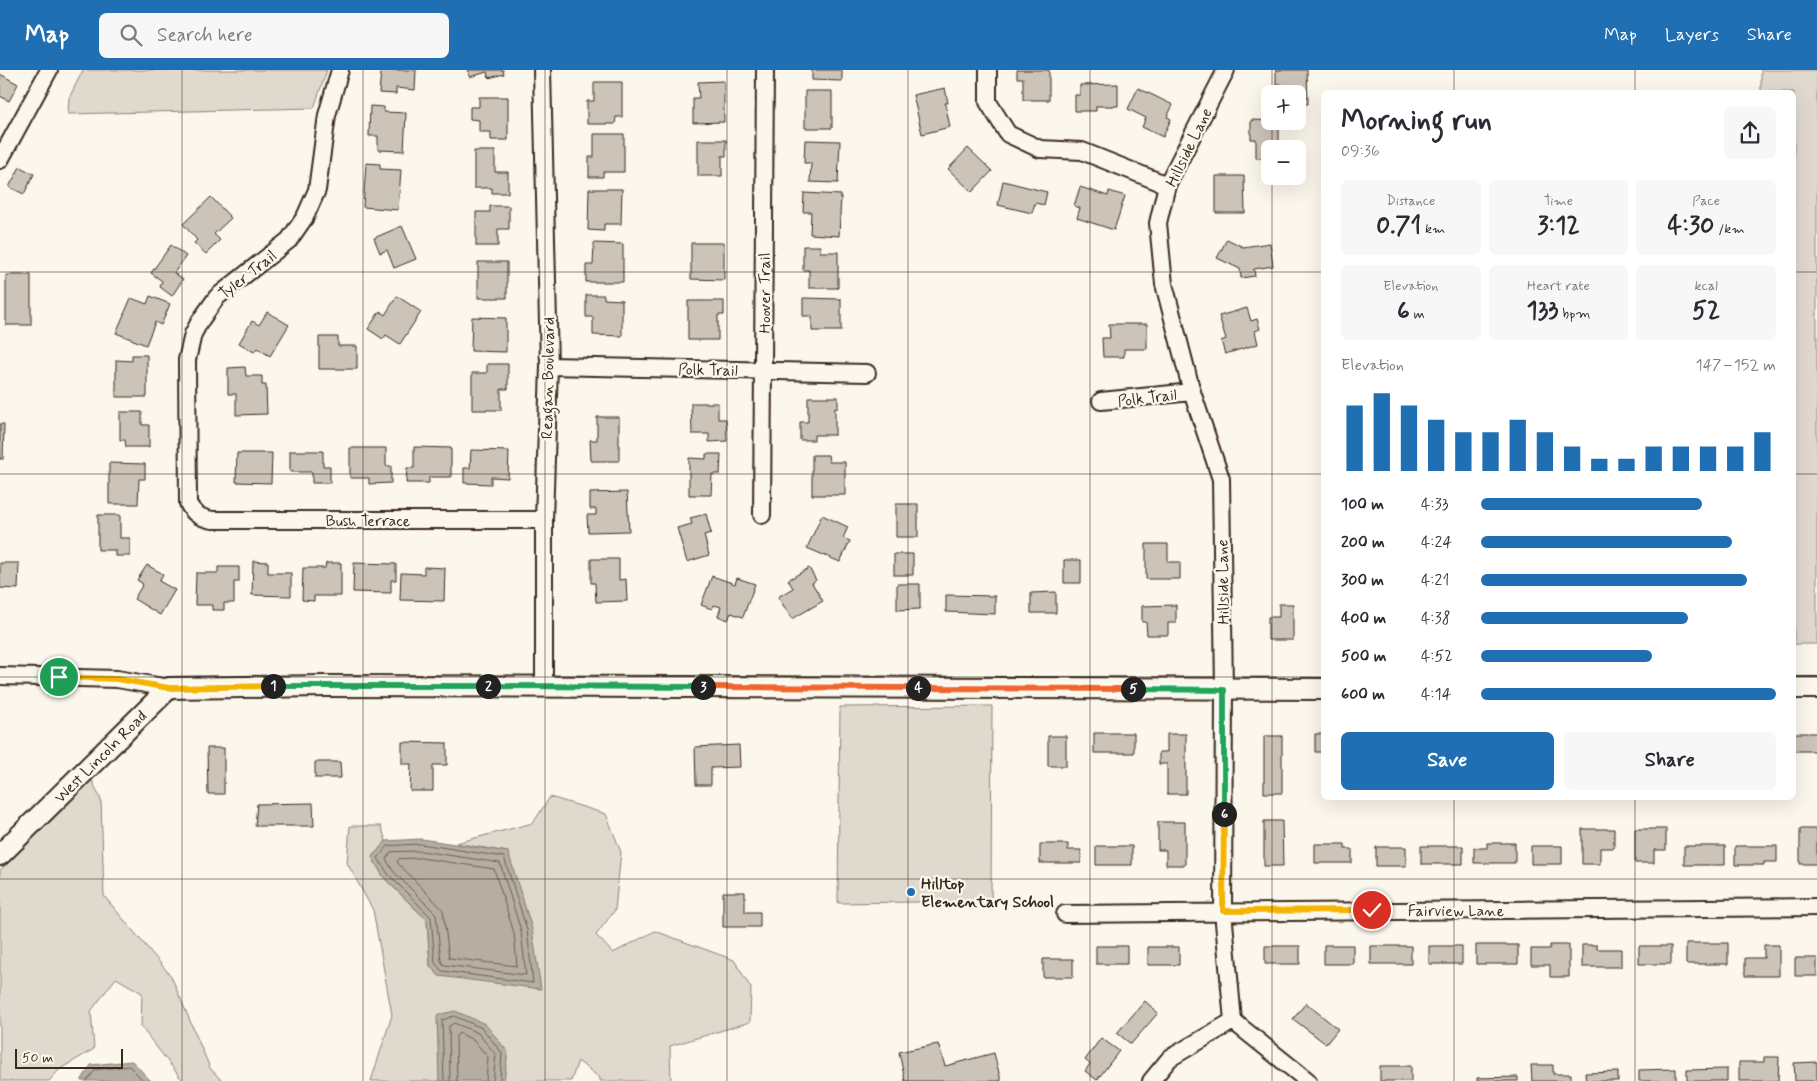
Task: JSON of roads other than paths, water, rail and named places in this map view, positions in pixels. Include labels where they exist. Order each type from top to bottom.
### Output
[{"type":"street","points":[[0,160],[49,70]]},
{"type":"street","name":"Tyler Trail","points":[[195,513],[190,508],[186,496],[187,360],[193,334],[217,297],[289,240],[306,217],[317,190],[328,116],[340,70]]},
{"type":"street","name":"Reagan Boulevard","points":[[542,70],[549,366],[544,520],[544,687]]},
{"type":"street","name":"Hoover Trail","points":[[762,516],[765,70]]},
{"type":"street","points":[[988,70],[988,102],[1008,134],[1040,149],[1082,151],[1167,185]]},
{"type":"street","name":"Hillside Lane","points":[[1226,70],[1167,185],[1158,223],[1164,284],[1192,392],[1221,479],[1224,690],[1223,911],[1233,1021]]},
{"type":"street","name":"Polk Trail","points":[[549,366],[867,373]]},
{"type":"street","name":"Polk Trail","points":[[1101,401],[1192,392]]},
{"type":"street","name":"Bush Terrace","points":[[195,513],[200,517],[213,520],[544,520]]},
{"type":"street","points":[[0,676],[117,679],[169,688],[326,686],[1321,690]]},
{"type":"street","name":"West Lincoln Road","points":[[0,854],[169,688]]},
{"type":"street","points":[[1796,688],[1817,688]]},
{"type":"street","name":"Fairview Lane","points":[[1066,914],[1223,911],[1817,907]]},
{"type":"street","points":[[1151,1081],[1170,1058],[1233,1021],[1308,1081]]},
{"type":"water","points":[[421,839],[508,852],[532,929],[541,989],[439,976],[430,966],[427,920],[384,878],[372,857],[386,841]]},
{"type":"water","points":[[455,1011],[485,1024],[508,1052],[504,1081],[439,1081],[437,1015]]},
{"type":"water","points":[[132,1061],[151,1081],[81,1081],[91,1065]]},
{"type":"place","name":"Hilltop Elementary School","points":[[911,892]]}]
